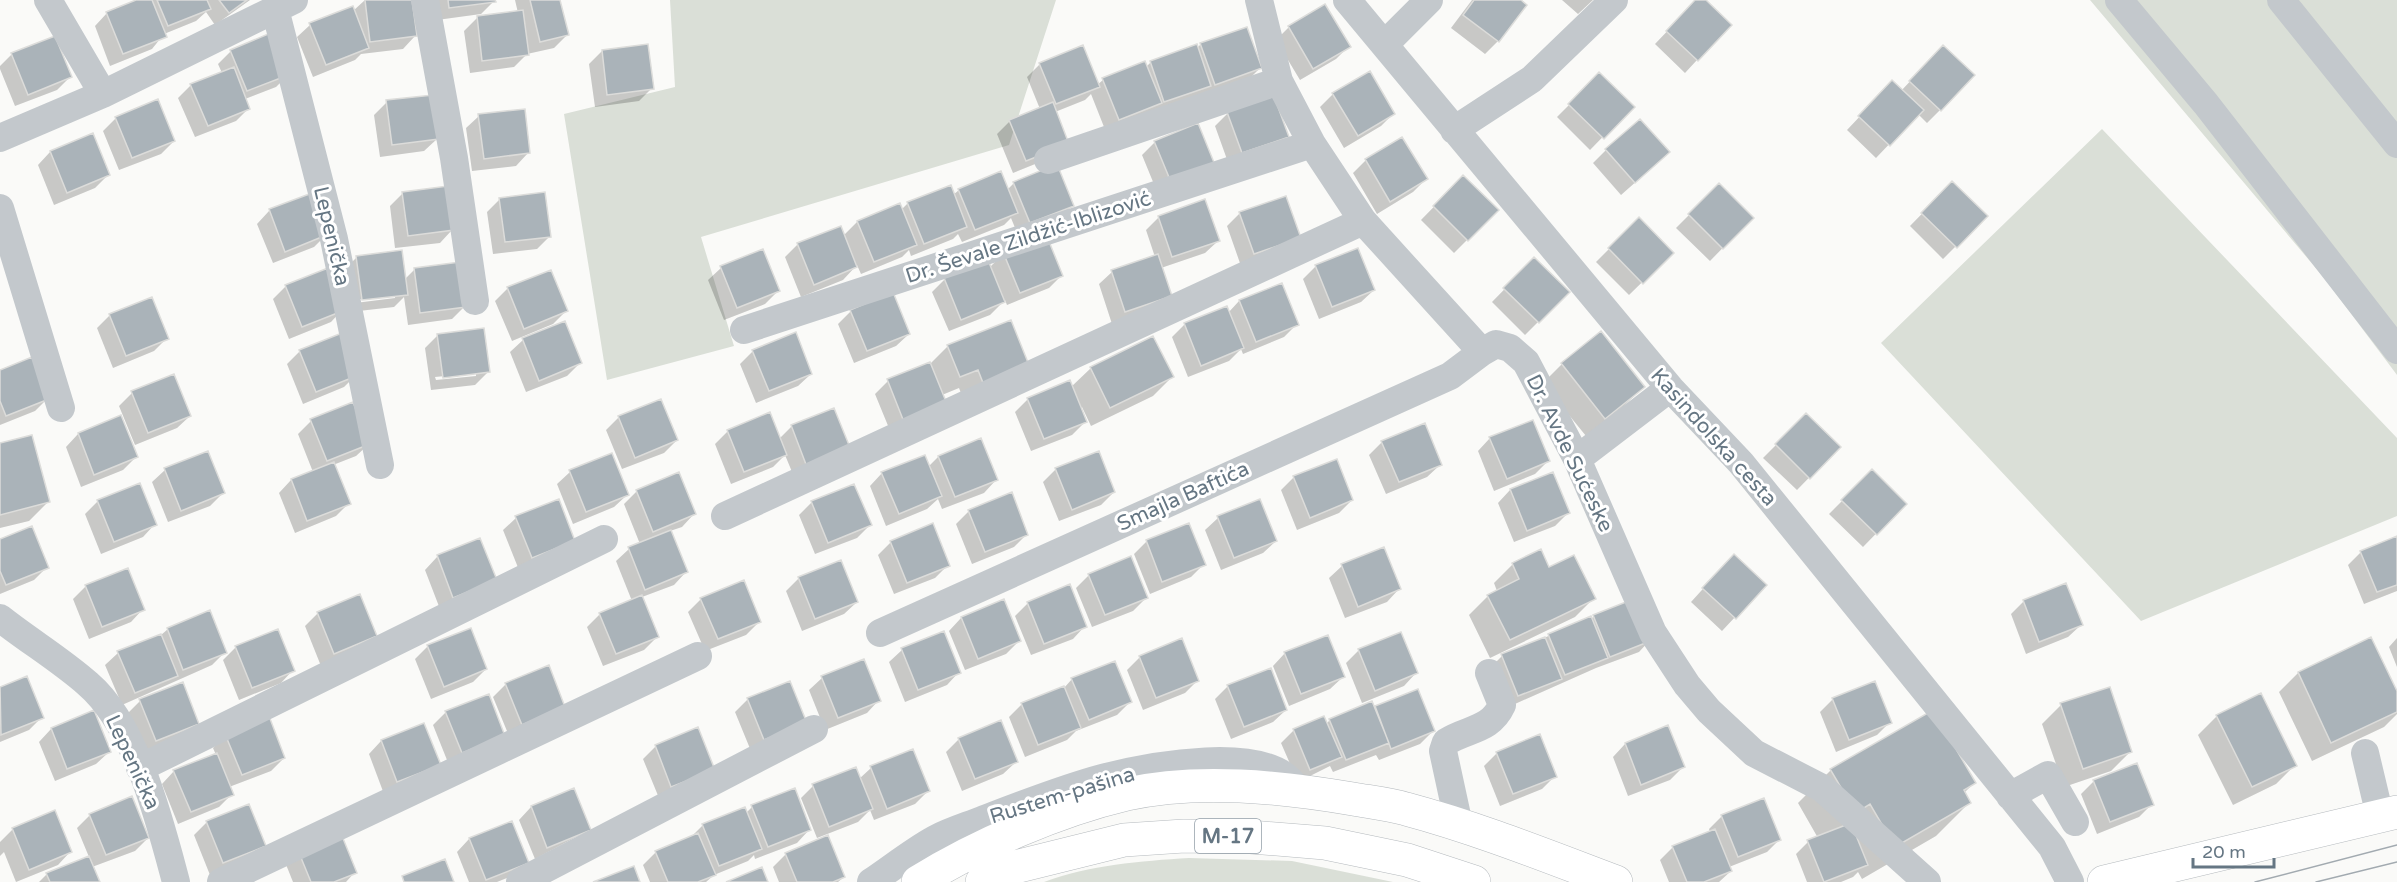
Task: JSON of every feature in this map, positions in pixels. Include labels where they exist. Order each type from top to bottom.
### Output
[{"type":"main road","name":"Rustem-pašina","points":[[918,882],[975,850],[1020,830],[1127,794],[1176,788],[1243,786],[1296,789],[1404,808],[1459,825],[1616,882]]},
{"type":"main road","points":[[2104,882],[2388,814]]},
{"type":"main road","name":"M-17","points":[[982,882],[1011,868],[1124,840],[1195,836],[1251,837],[1325,843],[1407,860],[1474,882]]},
{"type":"street","points":[[48,0],[103,94]]},
{"type":"street","points":[[425,0],[454,158],[476,301]]},
{"type":"street","points":[[1258,0],[1279,81],[1312,144],[1363,221],[1482,352]]},
{"type":"street","name":"Kasindolska cesta","points":[[1347,0],[1670,388],[1741,463],[2052,848],[2070,882]]},
{"type":"street","points":[[1384,44],[1429,0]]},
{"type":"street","points":[[1454,130],[1532,79],[1614,0]]},
{"type":"street","points":[[2119,0],[2206,104],[2397,350]]},
{"type":"street","points":[[2281,0],[2397,144]]},
{"type":"street","name":"Lepenička","points":[[0,138],[103,94],[285,5],[380,465]]},
{"type":"street","points":[[1048,160],[1279,81]]},
{"type":"street","name":"Dr. Ševale Zildžić-Iblizović","points":[[744,330],[1312,144]]},
{"type":"street","points":[[0,208],[61,408]]},
{"type":"street","points":[[725,516],[1363,221]]},
{"type":"street","name":"Dr. Avde Sućeske","points":[[1482,352],[1496,345],[1510,348],[1526,362],[1577,459],[1653,633],[1687,685],[1709,711],[1754,753],[1822,788],[1927,882]]},
{"type":"street","name":"Smajla Baftića","points":[[880,633],[1450,376],[1482,352]]},
{"type":"street","points":[[1577,459],[1670,388]]},
{"type":"street","points":[[140,768],[604,539]]},
{"type":"street","name":"Lepenička","points":[[0,618],[89,685],[117,718],[155,805],[176,882]]},
{"type":"street","points":[[221,882],[698,656]]},
{"type":"street","points":[[1459,825],[1443,751],[1446,742],[1491,723],[1497,716],[1502,705],[1489,673]]},
{"type":"street","points":[[520,882],[814,729]]},
{"type":"street","points":[[2365,753],[2388,814]]},
{"type":"street","name":"Rustem-pašina","points":[[871,882],[936,838],[1035,800],[1102,778],[1172,764],[1233,761],[1265,766],[1291,780],[1296,789]]},
{"type":"street","points":[[2010,796],[2048,775],[2075,822]]},
{"type":"shaded area","points":[[670,0],[1056,0],[1009,145],[701,237],[734,346],[607,380],[564,114],[675,87]]},
{"type":"shaded area","points":[[2090,0],[2111,0],[2397,359],[2397,375],[2325,279]]},
{"type":"shaded area","points":[[2128,0],[2274,0],[2397,154],[2397,338]]},
{"type":"shaded area","points":[[2290,0],[2397,0],[2397,134]]},
{"type":"shaded area","points":[[2102,129],[2397,438],[2397,516],[2141,621],[1881,343]]},
{"type":"shaded area","points":[[1189,858],[1292,861],[1393,882],[1044,882],[1097,868],[1134,862]]},
{"type":"building","points":[[136,0],[152,0],[167,37],[123,54],[106,12]]},
{"type":"building","points":[[157,0],[207,0],[211,9],[168,26]]},
{"type":"building","points":[[219,0],[247,0],[229,13]]},
{"type":"building","points":[[365,0],[412,0],[417,36],[370,42]]},
{"type":"building","points":[[448,0],[495,0],[496,2],[449,8]]},
{"type":"building","points":[[530,0],[560,0],[569,35],[540,42]]},
{"type":"building","points":[[1474,0],[1521,0],[1527,5],[1499,42],[1463,15]]},
{"type":"building","points":[[1695,0],[1706,0],[1732,25],[1698,61],[1666,31]]},
{"type":"building","points":[[1325,4],[1351,47],[1313,69],[1288,26]]},
{"type":"building","points":[[353,6],[369,48],[326,65],[309,23]]},
{"type":"building","points":[[523,10],[529,55],[482,61],[477,16]]},
{"type":"building","points":[[1247,27],[1262,68],[1215,85],[1200,43]]},
{"type":"building","points":[[273,32],[291,74],[247,91],[230,50]]},
{"type":"building","points":[[55,36],[72,77],[28,95],[11,53]]},
{"type":"building","points":[[648,44],[654,89],[607,95],[602,50]]},
{"type":"building","points":[[1197,44],[1211,86],[1164,102],[1150,61]]},
{"type":"building","points":[[1083,45],[1100,87],[1056,104],[1039,63]]},
{"type":"building","points":[[1943,45],[1975,75],[1941,111],[1909,81]]},
{"type":"building","points":[[1145,61],[1162,103],[1119,120],[1102,78]]},
{"type":"building","points":[[234,67],[250,109],[208,126],[190,84]]},
{"type":"building","points":[[1370,71],[1395,114],[1358,136],[1332,93]]},
{"type":"building","points":[[1599,72],[1635,107],[1604,139],[1568,104]]},
{"type":"building","points":[[1892,80],[1924,110],[1890,146],[1858,116]]},
{"type":"building","points":[[433,95],[439,139],[392,145],[386,100]]},
{"type":"building","points":[[1274,96],[1289,137],[1242,153],[1227,112]]},
{"type":"building","points":[[158,99],[175,141],[132,158],[115,117]]},
{"type":"building","points":[[1053,102],[1069,144],[1026,161],[1009,120]]},
{"type":"building","points":[[525,109],[530,153],[484,159],[478,114]]},
{"type":"building","points":[[1640,119],[1670,152],[1635,183],[1605,149]]},
{"type":"building","points":[[1198,123],[1215,165],[1171,182],[1154,141]]},
{"type":"building","points":[[93,133],[110,175],[67,193],[50,151]]},
{"type":"building","points":[[1402,137],[1428,179],[1390,202],[1365,159]]},
{"type":"building","points":[[1057,164],[1074,206],[1030,223],[1013,182]]},
{"type":"building","points":[[1001,171],[1018,213],[975,230],[958,189]]},
{"type":"building","points":[[1463,175],[1499,210],[1468,241],[1433,206]]},
{"type":"building","points":[[1952,181],[1988,216],[1957,248],[1921,213]]},
{"type":"building","points":[[1719,183],[1754,218],[1723,249],[1688,214]]},
{"type":"building","points":[[951,185],[967,227],[924,244],[907,202]]},
{"type":"building","points":[[448,186],[454,230],[408,236],[402,192]]},
{"type":"building","points":[[545,192],[551,237],[505,242],[499,198]]},
{"type":"building","points":[[312,193],[329,234],[285,252],[269,209]]},
{"type":"building","points":[[1286,196],[1301,238],[1254,254],[1239,212]]},
{"type":"building","points":[[1205,199],[1220,241],[1172,257],[1158,216]]},
{"type":"building","points":[[900,203],[917,245],[874,262],[857,221]]},
{"type":"building","points":[[1639,217],[1674,253],[1643,284],[1608,248]]},
{"type":"building","points":[[841,226],[857,267],[814,285],[797,243]]},
{"type":"building","points":[[1046,234],[1063,276],[1020,293],[1003,252]]},
{"type":"building","points":[[1358,248],[1375,290],[1332,307],[1315,265]]},
{"type":"building","points":[[763,249],[780,291],[737,308],[720,266]]},
{"type":"building","points":[[402,250],[408,295],[362,300],[356,256]]},
{"type":"building","points":[[1158,254],[1172,296],[1125,312],[1111,270]]},
{"type":"building","points":[[1534,257],[1570,292],[1539,323],[1503,288]]},
{"type":"building","points":[[988,260],[1005,302],[961,320],[944,278]]},
{"type":"building","points":[[460,262],[466,307],[420,313],[414,268]]},
{"type":"building","points":[[328,268],[345,310],[302,327],[285,285]]},
{"type":"building","points":[[551,270],[568,311],[524,329],[507,287]]},
{"type":"building","points":[[1282,283],[1299,325],[1256,342],[1239,300]]},
{"type":"building","points":[[893,292],[910,334],[867,351],[850,310]]},
{"type":"building","points":[[152,297],[169,339],[126,356],[109,314]]},
{"type":"building","points":[[1227,306],[1244,348],[1201,366],[1184,323]]},
{"type":"building","points":[[1011,320],[1031,370],[985,388],[978,370],[960,377],[947,345]]},
{"type":"building","points":[[565,321],[582,363],[539,381],[522,338]]},
{"type":"building","points":[[484,328],[490,372],[443,378],[437,334]]},
{"type":"building","points":[[1601,331],[1645,387],[1605,419],[1561,363]]},
{"type":"building","points":[[796,332],[812,374],[769,391],[752,350]]},
{"type":"building","points":[[342,333],[359,375],[316,392],[299,350]]},
{"type":"building","points":[[1153,336],[1174,377],[1110,408],[1090,367]]},
{"type":"building","points":[[32,357],[49,399],[6,416],[0,401],[0,370]]},
{"type":"building","points":[[930,362],[947,404],[904,422],[887,379]]},
{"type":"building","points":[[174,374],[191,416],[148,433],[131,391]]},
{"type":"building","points":[[1070,380],[1087,422],[1044,439],[1027,398]]},
{"type":"building","points":[[661,399],[678,440],[635,458],[618,416]]},
{"type":"building","points":[[353,402],[370,444],[327,461],[310,419]]},
{"type":"building","points":[[834,408],[851,450],[807,467],[791,425]]},
{"type":"building","points":[[770,412],[787,455],[744,472],[727,430]]},
{"type":"building","points":[[1806,413],[1841,447],[1810,479],[1775,444]]},
{"type":"building","points":[[121,415],[138,457],[94,475],[78,433]]},
{"type":"building","points":[[1533,420],[1550,461],[1507,479],[1489,437]]},
{"type":"building","points":[[1425,423],[1442,465],[1399,482],[1381,441]]},
{"type":"building","points":[[32,435],[50,502],[0,515],[0,443]]},
{"type":"building","points":[[981,438],[998,480],[955,497],[938,456]]},
{"type":"building","points":[[208,451],[225,493],[181,511],[164,468]]},
{"type":"building","points":[[1099,451],[1115,492],[1072,510],[1055,468]]},
{"type":"building","points":[[612,453],[629,495],[586,512],[569,470]]},
{"type":"building","points":[[925,455],[942,496],[899,514],[881,472]]},
{"type":"building","points":[[1337,459],[1353,500],[1310,518],[1293,476]]},
{"type":"building","points":[[334,462],[351,504],[307,521],[291,479]]},
{"type":"building","points":[[1872,469],[1907,504],[1877,535],[1841,500]]},
{"type":"building","points":[[679,472],[696,514],[653,532],[636,490]]},
{"type":"building","points":[[1553,472],[1570,513],[1527,531],[1510,489]]},
{"type":"building","points":[[140,483],[157,525],[114,542],[97,500]]},
{"type":"building","points":[[854,484],[872,525],[828,543],[811,501]]},
{"type":"building","points":[[1012,492],[1028,535],[985,552],[968,510]]},
{"type":"building","points":[[559,499],[575,541],[532,558],[515,516]]},
{"type":"building","points":[[1260,499],[1277,541],[1234,558],[1217,516]]},
{"type":"building","points":[[933,523],[950,566],[907,583],[890,541]]},
{"type":"building","points":[[1189,523],[1206,565],[1162,582],[1146,540]]},
{"type":"building","points":[[32,526],[49,568],[6,585],[0,571],[0,539]]},
{"type":"building","points":[[671,530],[688,572],[645,590],[628,547]]},
{"type":"building","points":[[2397,536],[2397,585],[2377,592],[2360,551]]},
{"type":"building","points":[[480,538],[497,580],[453,598],[437,555]]},
{"type":"building","points":[[1384,547],[1401,589],[1358,607],[1341,564]]},
{"type":"building","points":[[1541,549],[1549,567],[1574,555],[1596,599],[1510,640],[1487,595],[1519,579],[1512,563]]},
{"type":"building","points":[[1734,554],[1767,585],[1736,619],[1702,588]]},
{"type":"building","points":[[1131,556],[1148,598],[1105,615],[1088,574]]},
{"type":"building","points":[[841,560],[858,602],[815,619],[798,577]]},
{"type":"building","points":[[128,568],[145,610],[102,627],[85,585]]},
{"type":"building","points":[[744,580],[761,622],[718,639],[700,598]]},
{"type":"building","points":[[2066,583],[2083,625],[2039,642],[2023,600]]},
{"type":"building","points":[[1070,584],[1087,627],[1044,644],[1027,602]]},
{"type":"building","points":[[360,594],[377,636],[334,654],[317,612]]},
{"type":"building","points":[[642,595],[659,637],[616,654],[599,613]]},
{"type":"building","points":[[1636,598],[1653,640],[1610,657],[1593,615]]},
{"type":"building","points":[[1004,599],[1021,641],[978,659],[961,617]]},
{"type":"building","points":[[210,610],[227,653],[183,670],[167,628]]},
{"type":"building","points":[[1591,616],[1608,658],[1565,675],[1548,634]]},
{"type":"building","points":[[471,628],[487,669],[444,687],[427,645]]},
{"type":"building","points":[[278,629],[295,671],[252,688],[235,646]]},
{"type":"building","points":[[944,631],[961,673],[918,690],[901,648]]},
{"type":"building","points":[[1401,632],[1418,673],[1375,691],[1358,649]]},
{"type":"building","points":[[161,634],[178,676],[135,693],[117,651]]},
{"type":"building","points":[[1328,635],[1345,677],[1301,694],[1284,652]]},
{"type":"building","points":[[1545,637],[1562,679],[1518,696],[1501,654]]},
{"type":"building","points":[[2371,637],[2397,691],[2397,712],[2331,743],[2298,672]]},
{"type":"building","points":[[1182,638],[1199,681],[1156,698],[1139,656]]},
{"type":"building","points":[[864,659],[881,701],[838,718],[821,676]]},
{"type":"building","points":[[1115,661],[1132,702],[1089,720],[1071,678]]},
{"type":"building","points":[[549,665],[565,707],[522,725],[505,683]]},
{"type":"building","points":[[1271,668],[1287,710],[1244,727],[1227,685]]},
{"type":"building","points":[[27,676],[44,718],[1,735],[0,687]]},
{"type":"building","points":[[790,681],[807,723],[764,740],[747,698]]},
{"type":"building","points":[[1875,681],[1892,723],[1849,740],[1832,698]]},
{"type":"building","points":[[183,682],[199,724],[156,741],[139,699]]},
{"type":"building","points":[[1064,686],[1081,728],[1038,745],[1021,703]]},
{"type":"building","points":[[2110,687],[2132,752],[2083,769],[2060,703]]},
{"type":"building","points":[[1418,689],[1435,731],[1391,749],[1375,706]]},
{"type":"building","points":[[2261,693],[2297,766],[2252,787],[2216,715]]},
{"type":"building","points":[[489,694],[505,736],[462,753],[445,711]]},
{"type":"building","points":[[1372,701],[1389,743],[1346,760],[1329,719]]},
{"type":"building","points":[[94,710],[111,752],[67,769],[51,728]]},
{"type":"building","points":[[1933,710],[1976,783],[1964,790],[1971,803],[1895,847],[1870,804],[1856,813],[1830,769]]},
{"type":"building","points":[[269,716],[285,758],[242,775],[225,734]]},
{"type":"building","points":[[1324,716],[1342,757],[1310,770],[1293,729]]},
{"type":"building","points":[[1001,720],[1018,762],[975,779],[958,738]]},
{"type":"building","points":[[424,723],[441,765],[397,782],[381,740]]},
{"type":"building","points":[[1668,725],[1685,767],[1641,785],[1625,743]]},
{"type":"building","points":[[698,727],[715,770],[671,787],[655,745]]},
{"type":"building","points":[[1540,734],[1557,777],[1513,794],[1496,752]]},
{"type":"building","points":[[913,749],[930,791],[887,809],[870,766]]},
{"type":"building","points":[[217,753],[234,795],[191,812],[173,770]]},
{"type":"building","points":[[2137,763],[2154,805],[2110,822],[2093,780]]},
{"type":"building","points":[[856,767],[873,809],[829,827],[812,784]]},
{"type":"building","points":[[574,788],[591,830],[547,848],[531,806]]},
{"type":"building","points":[[795,788],[811,830],[768,847],[751,805]]},
{"type":"building","points":[[132,796],[149,838],[106,855],[89,814]]},
{"type":"building","points":[[1764,798],[1781,840],[1738,857],[1721,815]]},
{"type":"building","points":[[249,804],[266,846],[223,863],[206,821]]},
{"type":"building","points":[[745,807],[762,849],[719,866],[702,824]]},
{"type":"building","points":[[55,810],[72,852],[29,870],[12,828]]},
{"type":"building","points":[[512,821],[529,863],[486,880],[469,838]]},
{"type":"building","points":[[1851,823],[1868,865],[1824,882],[1807,840]]},
{"type":"building","points":[[1715,829],[1732,871],[1704,882],[1687,882],[1672,846]]},
{"type":"building","points":[[340,831],[357,873],[334,882],[311,882],[297,848]]},
{"type":"building","points":[[698,833],[716,875],[698,882],[668,882],[655,851]]},
{"type":"building","points":[[828,835],[845,877],[833,882],[797,882],[785,853]]},
{"type":"building","points":[[89,856],[100,882],[50,882],[46,873]]},
{"type":"building","points":[[445,859],[454,882],[404,882],[402,876]]},
{"type":"building","points":[[634,866],[640,882],[593,882]]},
{"type":"building","points":[[762,867],[768,882],[726,882]]},
{"type":"tram line","points":[[2255,882],[2397,845]]},
{"type":"tram line","points":[[2316,882],[2397,862]]}]
